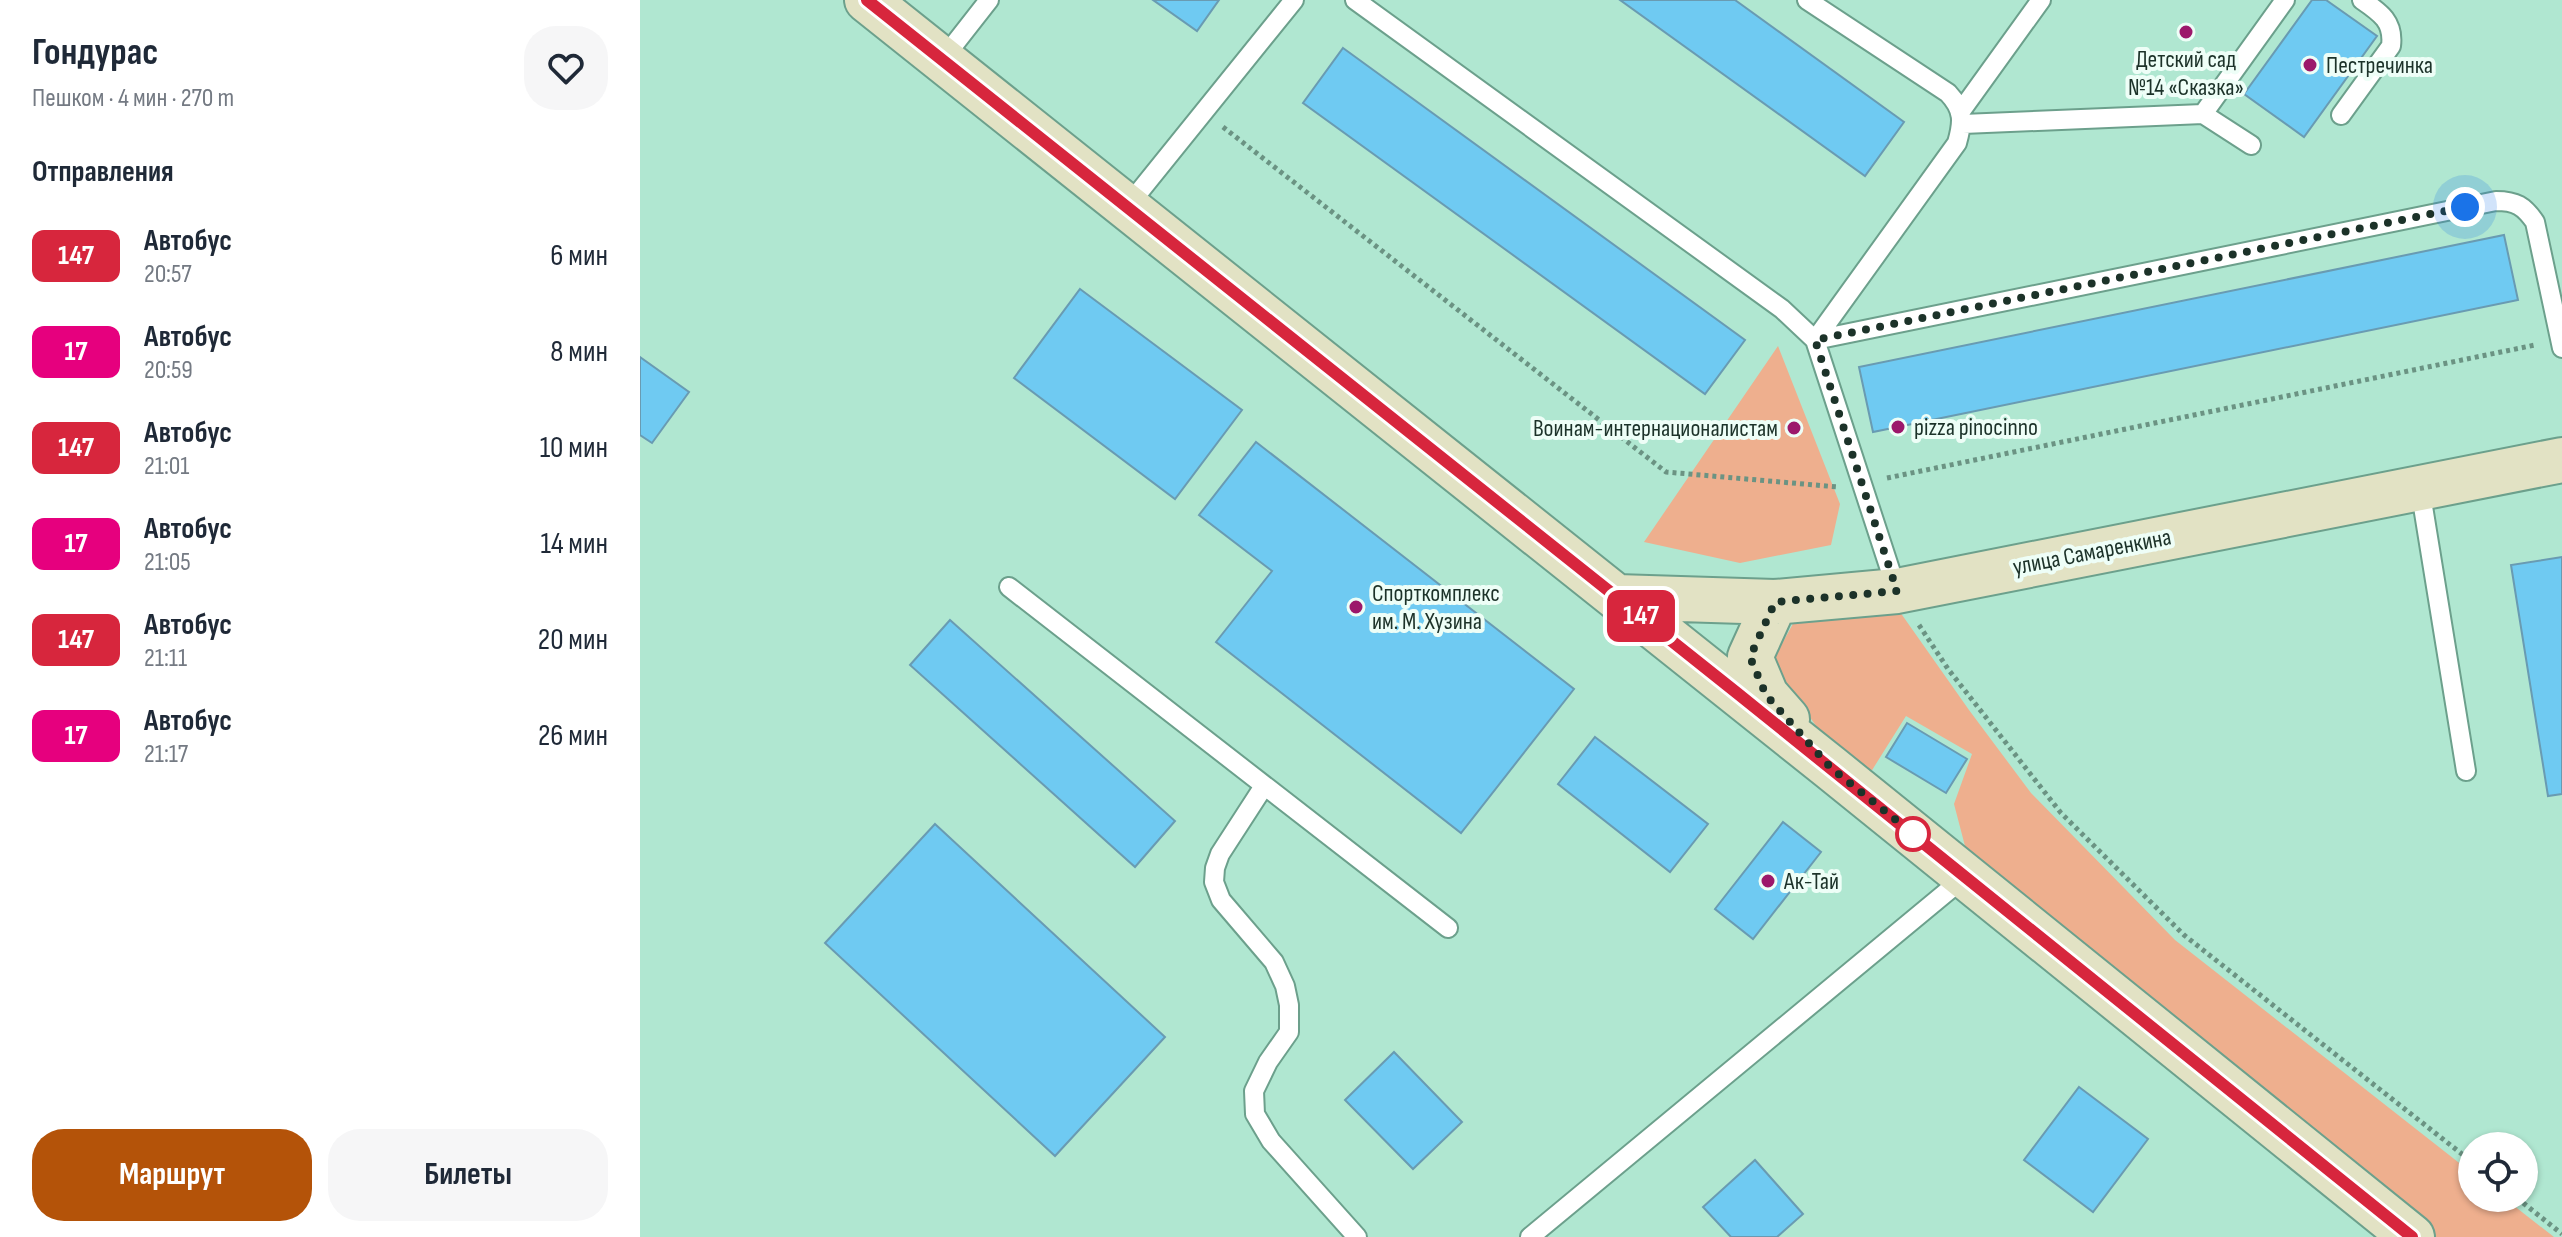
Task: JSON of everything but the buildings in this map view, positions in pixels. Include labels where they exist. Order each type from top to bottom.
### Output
[{"type":"main road","points":[[867,0],[1966,876],[2412,1237]]},
{"type":"main road","name":"улица Самаренкина","points":[[1617,597],[1775,602],[1897,591],[2562,460]]},
{"type":"main road","points":[[1775,602],[1750,657],[1766,695],[1831,768]]},
{"type":"lane","points":[[942,60],[989,0]]},
{"type":"lane","points":[[1127,207],[1294,0]]},
{"type":"lane","points":[[1355,0],[1782,309],[1815,340],[1897,591]]},
{"type":"lane","points":[[1807,0],[1948,93],[1962,118]]},
{"type":"lane","points":[[1815,340],[1957,143],[1962,118],[2041,0]]},
{"type":"lane","points":[[2203,114],[2285,0]]},
{"type":"lane","points":[[2341,115],[2391,46],[2393,34],[2390,24],[2362,0]]},
{"type":"lane","points":[[1962,118],[2203,114],[2251,145]]},
{"type":"lane","points":[[1815,340],[2496,201],[2511,201],[2524,207],[2535,222],[2553,263],[2561,344]]},
{"type":"lane","points":[[2420,488],[2466,771]]},
{"type":"lane","points":[[1009,587],[1448,928]]},
{"type":"lane","points":[[1264,786],[1220,854],[1214,882],[1221,900],[1274,962],[1285,986],[1289,1005],[1289,1032],[1268,1062],[1254,1091],[1255,1114],[1271,1141],[1357,1237]]},
{"type":"lane","points":[[1530,1237],[1966,876]]},
{"type":"path","points":[[1203,112],[1666,472],[1845,487],[2561,344]]},
{"type":"path","points":[[1897,591],[1948,669],[2061,813],[2184,935],[2458,1151]]},
{"type":"path","points":[[2534,1212],[2562,1234]]},
{"type":"shaded area","points":[[1778,346],[1840,504],[1831,545],[1740,563],[1644,542]]},
{"type":"shaded area","points":[[1900,612],[2031,793],[2175,940],[2458,1162],[2458,1212],[2522,1212],[2554,1237],[2426,1237],[1971,869],[1954,804],[1972,754],[1906,716],[1869,775],[1829,744],[1773,660],[1795,620]]},
{"type":"bus line","name":"147","points":[[867,0],[1737,693],[2412,1237]]},
{"type":"place","name":"Детский сад №14 «Сказка»","points":[[2186,32]]},
{"type":"place","name":"Пестречинка","points":[[2310,65]]},
{"type":"place","name":"pizza pinocinno","points":[[1898,427]]},
{"type":"place","name":"Воинам-интернационалистам","points":[[1794,428]]},
{"type":"place","name":"Спорткомплекс им. М. Хузина","points":[[1356,607]]},
{"type":"place","name":"Ак-Тай","points":[[1768,881]]},
{"type":"route","points":[[1913,834],[1921,840],[1831,768],[1766,695],[1750,657],[1775,602],[1897,591],[1815,340],[2465,207]]}]
